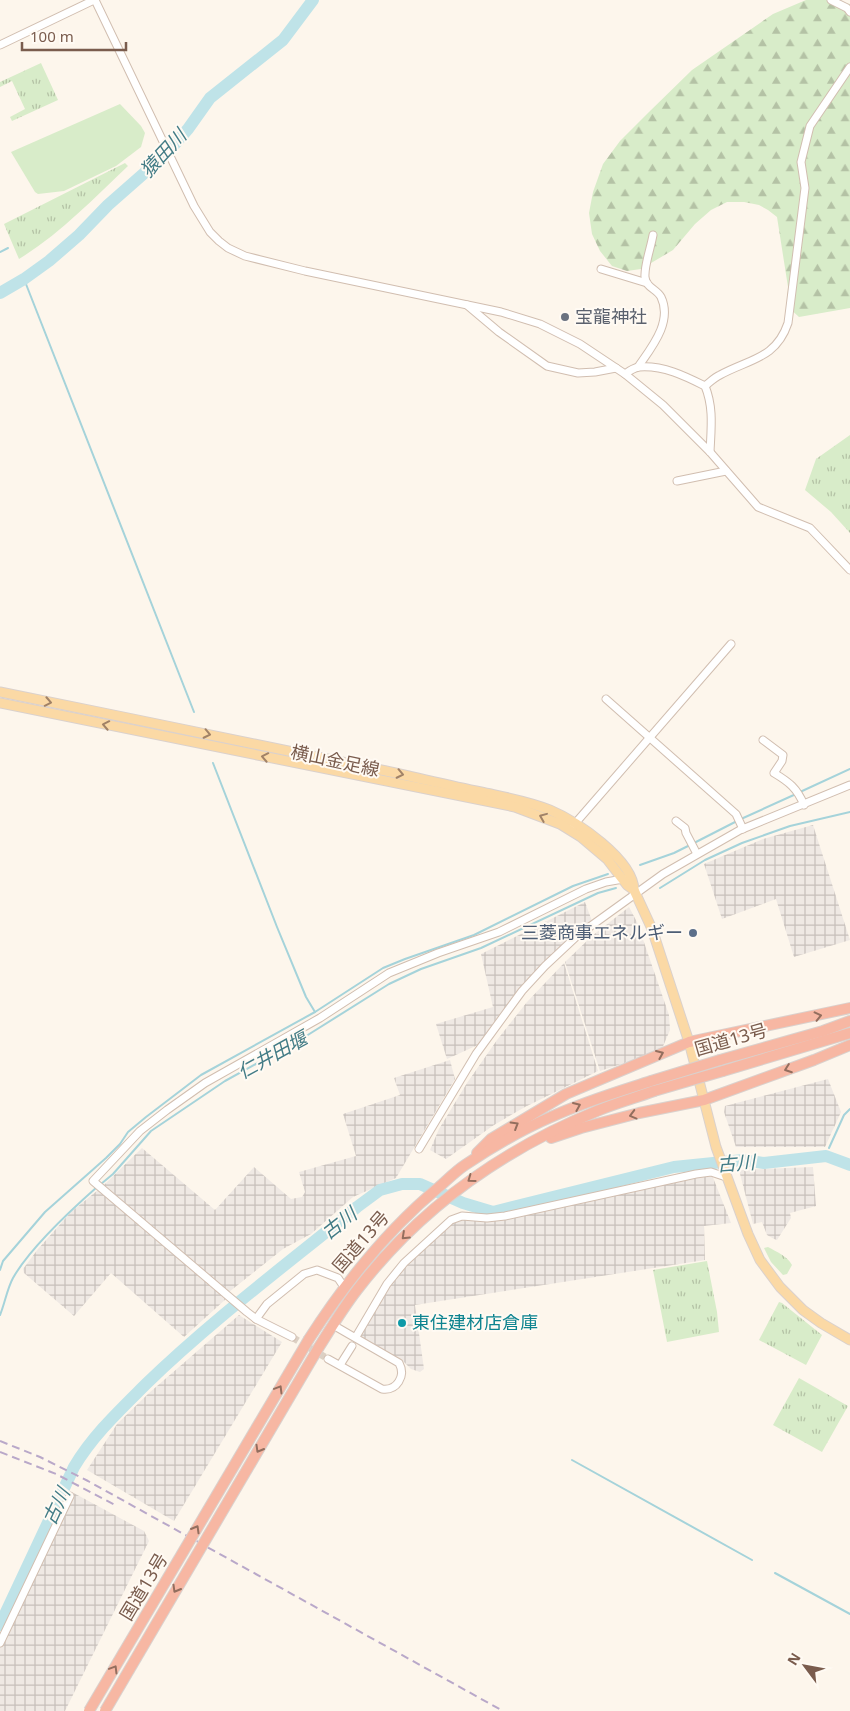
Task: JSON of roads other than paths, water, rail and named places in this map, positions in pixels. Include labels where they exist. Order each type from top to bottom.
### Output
[{"type":"highway","points":[[464,1166],[491,1139],[566,1094],[689,1042],[850,1008]]},
{"type":"highway","name":"国道13号","points":[[721,1066],[850,1021]]},
{"type":"highway","name":"国道13号","points":[[89,1711],[309,1339],[344,1287],[408,1213],[427,1196],[464,1166],[496,1146],[550,1117],[584,1103],[850,1033]]},
{"type":"highway","points":[[515,1151],[581,1128],[639,1113],[704,1100],[850,1045]]},
{"type":"highway","name":"国道13号","points":[[105,1711],[319,1347],[356,1290],[376,1267],[440,1203],[484,1170],[562,1126],[653,1086]]},
{"type":"main road","name":"横山金足線","points":[[0,692],[354,764],[505,797],[549,810],[572,826],[597,839],[616,857],[634,881],[635,891],[652,929],[689,1042],[716,1147],[748,1234],[760,1260],[780,1288],[803,1310],[820,1323],[850,1340]]},
{"type":"main road","name":"横山金足線","points":[[0,703],[515,808],[572,826],[602,854],[627,885],[635,891]]},
{"type":"street","points":[[0,44],[94,0],[194,206],[210,232],[228,248],[245,256],[296,269],[501,312],[560,333],[625,374],[663,404],[710,452],[758,507],[810,528],[850,570]]},
{"type":"street","points":[[831,0],[847,8],[850,12]]},
{"type":"street","points":[[705,386],[719,375],[761,358],[778,343],[785,332],[788,323],[805,188],[801,162],[803,153],[810,126],[850,67]]},
{"type":"street","points":[[646,283],[645,276],[653,236]]},
{"type":"street","points":[[601,269],[646,283],[661,296],[664,313],[661,331],[638,367],[625,374]]},
{"type":"street","points":[[467,305],[499,332],[547,366],[578,373],[616,368]]},
{"type":"street","points":[[638,367],[677,372],[705,386],[709,397],[712,422],[710,452]]},
{"type":"street","points":[[677,480],[726,472]]},
{"type":"street","points":[[572,826],[731,644]]},
{"type":"street","points":[[606,699],[650,737],[741,823]]},
{"type":"street","points":[[763,740],[783,755],[782,761],[774,773],[786,780],[801,797]]},
{"type":"street","points":[[419,1149],[476,1054],[522,991],[577,936],[694,847],[741,823],[801,797],[850,785]]},
{"type":"street","points":[[676,821],[685,828],[694,847]]},
{"type":"street","points":[[292,1337],[247,1312],[93,1181],[140,1131],[167,1110],[205,1084],[320,1018],[389,973],[500,932],[586,889],[606,882],[623,879]]},
{"type":"street","points":[[357,1335],[387,1284],[404,1263],[451,1220],[462,1216],[487,1218],[505,1216],[641,1184],[696,1174],[712,1172],[726,1177]]},
{"type":"street","points":[[256,1318],[267,1304],[304,1274],[317,1270],[338,1278],[344,1287]]},
{"type":"street","points":[[328,1359],[382,1389],[395,1387],[402,1373],[399,1363],[333,1325]]},
{"type":"street","points":[[340,1365],[352,1346]]},
{"type":"street","points":[[0,1643],[70,1496]]},
{"type":"waterway","name":"猿田川","points":[[0,293],[49,261],[79,235],[108,205],[166,154],[188,129],[210,98],[283,40],[313,0]]},
{"type":"waterway","points":[[0,252],[8,248]]},
{"type":"waterway","points":[[24,279],[194,712]]},
{"type":"waterway","points":[[213,763],[277,927],[306,997],[315,1012]]},
{"type":"waterway","points":[[800,792],[850,769]]},
{"type":"waterway","points":[[741,819],[796,794]]},
{"type":"waterway","points":[[660,888],[705,860],[742,843],[790,826],[850,812]]},
{"type":"waterway","points":[[694,843],[737,821]]},
{"type":"waterway","points":[[640,865],[690,845]]},
{"type":"waterway","points":[[0,1270],[3,1261],[45,1212],[106,1158],[120,1144],[128,1132],[201,1075],[315,1012],[383,968],[474,935],[573,886],[608,874]]},
{"type":"waterway","name":"仁井田堰","points":[[101,1184],[113,1174],[151,1131],[225,1081],[303,1038],[389,984],[421,969],[481,948],[598,893],[616,888]]},
{"type":"waterway","points":[[829,1148],[844,1115],[850,1109]]},
{"type":"waterway","name":"古川","points":[[0,1625],[74,1467],[98,1434],[171,1360],[223,1315],[380,1190],[402,1184],[420,1184],[463,1203],[493,1212],[674,1167],[743,1160],[764,1163],[826,1156],[850,1165]]},
{"type":"waterway","name":"仁井田堰","points":[[0,1315],[11,1282],[20,1266],[52,1230],[97,1187]]},
{"type":"waterway","points":[[572,1460],[752,1560]]},
{"type":"waterway","points":[[775,1573],[850,1614]]},
{"type":"tunnel","points":[[292,1337],[328,1359]]},
{"type":"railway","points":[[0,1441],[40,1457],[88,1481],[503,1711]]},
{"type":"railway","points":[[0,1452],[56,1474],[117,1506]]},
{"type":"place","name":"宝龍神社","points":[[565,317]]},
{"type":"place","name":"三菱商事エネルギー","points":[[693,933]]},
{"type":"place","name":"東住建材店倉庫","points":[[402,1323]]}]
